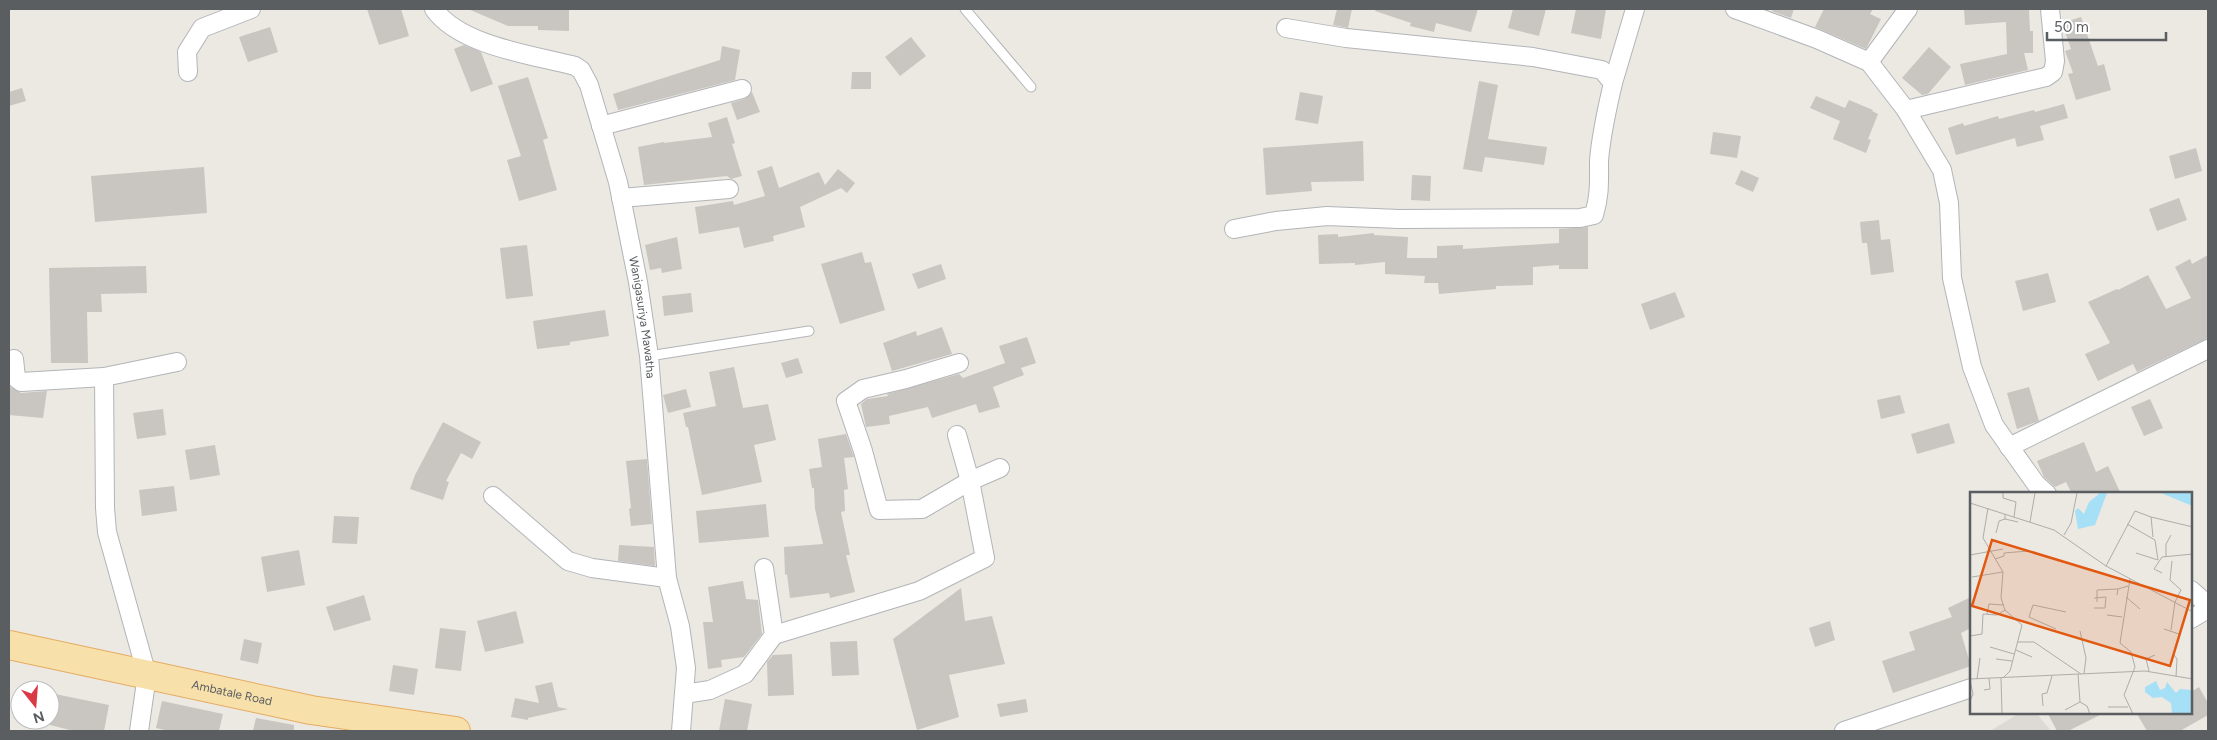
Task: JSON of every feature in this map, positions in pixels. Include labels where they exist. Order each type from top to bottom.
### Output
[{"type":"main road","name":"Ambatale Road","points":[[9,645],[311,710],[456,731]]},
{"type":"street","points":[[188,72],[187,52],[202,28],[251,9]]},
{"type":"street","name":"Wanigasuriya Mawatha","points":[[434,9],[448,24],[472,38],[575,66],[581,70],[589,85],[621,198],[638,282],[649,356],[667,578],[680,626],[686,668],[681,731]]},
{"type":"street","points":[[1234,229],[1276,221],[1327,216],[1400,219],[1580,218],[1594,216],[1600,197],[1600,160],[1604,119],[1636,9]]},
{"type":"street","points":[[1735,9],[1817,39],[1869,62],[1906,110],[1942,170],[1949,203],[1952,278],[1972,367],[1994,425],[2036,484],[2045,492]]},
{"type":"street","points":[[1869,62],[1908,9]]},
{"type":"street","points":[[1906,110],[2046,78],[2053,72],[2055,61],[2050,9]]},
{"type":"street","points":[[1286,28],[1346,38],[1533,57],[1602,70],[1613,83]]},
{"type":"street","points":[[601,126],[742,89]]},
{"type":"street","points":[[621,198],[729,189]]},
{"type":"street","points":[[2009,447],[2208,349]]},
{"type":"street","points":[[14,359],[16,378],[22,382],[104,377],[178,362]]},
{"type":"street","points":[[959,363],[906,379],[863,389],[846,401],[863,451],[879,510],[922,509],[970,480],[1000,468]]},
{"type":"street","points":[[104,377],[104,508],[107,532],[147,675],[139,731]]},
{"type":"street","points":[[684,694],[710,690],[745,674],[774,635],[919,591],[985,558],[970,480],[957,435]]},
{"type":"street","points":[[493,496],[568,561],[592,568],[667,578]]},
{"type":"street","points":[[764,568],[774,635]]},
{"type":"street","points":[[2192,591],[2208,605]]},
{"type":"street","points":[[2192,618],[2208,609]]},
{"type":"street","points":[[1844,731],[1970,688]]},
{"type":"lane","points":[[966,9],[1031,87]]},
{"type":"lane","points":[[649,356],[810,331]]},
{"type":"shaded area","points":[[2016,715],[2038,715],[2051,731],[1990,731]]},
{"type":"building","points":[[367,9],[401,9],[409,36],[379,45]]},
{"type":"building","points":[[468,9],[569,9],[569,31],[538,30],[538,26],[508,26]]},
{"type":"building","points":[[1337,9],[1352,9],[1348,28],[1333,25]]},
{"type":"building","points":[[1376,9],[1478,9],[1471,32],[1436,23],[1434,32],[1410,26],[1411,23],[1375,11]]},
{"type":"building","points":[[1513,9],[1546,9],[1539,36],[1508,28]]},
{"type":"building","points":[[1576,9],[1606,9],[1601,39],[1571,33]]},
{"type":"building","points":[[1773,9],[1794,9],[1791,18],[1772,11]]},
{"type":"building","points":[[1824,9],[1873,9],[1870,14],[1881,19],[1866,49],[1815,27]]},
{"type":"building","points":[[1964,9],[2029,9],[2030,31],[2033,31],[2033,53],[2024,53],[2028,70],[1965,85],[1960,64],[2007,54],[2006,22],[1965,25]]},
{"type":"building","points":[[2081,17],[2098,66],[2104,64],[2111,90],[2076,100],[2068,74],[2073,73],[2065,51],[2071,49],[2062,23]]},
{"type":"building","points":[[270,27],[278,52],[248,62],[239,37]]},
{"type":"building","points":[[911,37],[926,56],[900,76],[885,57]]},
{"type":"building","points":[[464,45],[481,52],[493,84],[471,92],[454,49]]},
{"type":"building","points":[[722,46],[740,50],[735,80],[618,110],[613,94],[720,60]]},
{"type":"building","points":[[1929,47],[1951,67],[1928,94],[1922,95],[1902,78]]},
{"type":"building","points":[[852,72],[871,72],[871,89],[851,89]]},
{"type":"building","points":[[528,77],[548,138],[543,140],[557,190],[519,201],[507,160],[521,156],[498,86]]},
{"type":"building","points":[[1479,81],[1498,85],[1488,139],[1547,147],[1544,165],[1485,157],[1482,172],[1463,169]]},
{"type":"building","points":[[22,88],[26,101],[9,106],[9,92]]},
{"type":"building","points":[[752,92],[760,112],[737,120],[731,103],[745,99]]},
{"type":"building","points":[[1300,92],[1323,96],[1318,124],[1295,120]]},
{"type":"building","points":[[1816,96],[1845,108],[1849,100],[1878,114],[1868,139],[1871,140],[1866,153],[1833,139],[1840,121],[1810,108]]},
{"type":"building","points":[[2064,104],[2068,118],[2040,126],[2044,140],[2017,147],[2015,138],[1956,155],[1948,128],[1963,123],[1964,126],[1998,116],[1999,119],[2034,110],[2035,112]]},
{"type":"building","points":[[727,117],[735,143],[732,144],[742,176],[731,179],[727,176],[644,185],[638,147],[712,137],[708,123]]},
{"type":"building","points":[[1713,132],[1741,136],[1737,158],[1710,154]]},
{"type":"building","points":[[1363,141],[1364,181],[1311,182],[1312,191],[1266,195],[1263,148]]},
{"type":"building","points":[[2196,148],[2202,171],[2175,179],[2169,156]]},
{"type":"building","points":[[772,166],[779,188],[819,172],[825,185],[838,169],[855,183],[847,193],[841,188],[800,207],[805,227],[773,236],[774,241],[744,248],[739,227],[699,234],[695,207],[733,201],[734,205],[765,196],[757,171]]},
{"type":"building","points":[[204,167],[207,213],[95,222],[91,176]]},
{"type":"building","points":[[1741,170],[1759,178],[1753,192],[1735,184]]},
{"type":"building","points":[[1412,175],[1431,176],[1430,201],[1411,200]]},
{"type":"building","points":[[2179,198],[2187,220],[2157,231],[2149,209]]},
{"type":"building","points":[[1879,220],[1881,240],[1890,239],[1894,272],[1871,275],[1867,243],[1862,243],[1860,222]]},
{"type":"building","points":[[1588,227],[1588,269],[1559,269],[1559,265],[1533,267],[1533,285],[1496,286],[1496,289],[1439,294],[1438,283],[1424,283],[1425,276],[1385,274],[1385,262],[1355,265],[1355,263],[1319,264],[1318,235],[1338,234],[1338,237],[1374,233],[1374,235],[1408,237],[1407,258],[1437,258],[1437,246],[1463,245],[1463,249],[1559,243],[1559,229]]},
{"type":"building","points":[[677,237],[682,269],[662,273],[661,268],[650,270],[645,245]]},
{"type":"building","points":[[527,245],[533,296],[506,299],[500,248]]},
{"type":"building","points":[[862,252],[865,263],[871,262],[885,310],[840,324],[821,264]]},
{"type":"building","points":[[2208,255],[2208,338],[2137,372],[2133,364],[2098,381],[2085,354],[2110,343],[2088,302],[2148,275],[2166,309],[2191,298],[2175,267],[2190,259],[2192,264]]},
{"type":"building","points":[[941,264],[946,279],[918,289],[912,274]]},
{"type":"building","points":[[146,266],[147,293],[101,294],[102,312],[87,312],[88,363],[51,363],[49,268]]},
{"type":"building","points":[[2048,273],[2056,302],[2023,311],[2015,281]]},
{"type":"building","points":[[1675,292],[1685,317],[1650,330],[1641,304]]},
{"type":"building","points":[[691,293],[693,312],[664,316],[662,296]]},
{"type":"building","points":[[605,310],[609,336],[570,342],[570,345],[537,349],[533,321]]},
{"type":"building","points":[[942,327],[952,354],[892,371],[883,343],[916,331],[917,336]]},
{"type":"building","points":[[1027,337],[1036,363],[1021,368],[1024,375],[993,387],[1000,407],[979,413],[976,404],[932,418],[928,407],[889,416],[890,424],[866,427],[861,404],[867,399],[888,396],[887,394],[959,374],[963,378],[1005,363],[999,346]]},
{"type":"building","points":[[798,358],[803,373],[786,378],[781,363]]},
{"type":"building","points":[[734,367],[743,408],[768,404],[776,440],[754,445],[762,482],[702,495],[688,427],[686,427],[683,413],[716,406],[709,372]]},
{"type":"building","points":[[9,386],[21,393],[47,391],[43,418],[9,415]]},
{"type":"building","points":[[2029,387],[2039,421],[2017,429],[2007,393]]},
{"type":"building","points":[[686,389],[691,407],[668,413],[663,395]]},
{"type":"building","points":[[1900,395],[1905,413],[1881,419],[1877,400]]},
{"type":"building","points":[[2150,399],[2163,428],[2144,436],[2131,407]]},
{"type":"building","points":[[163,409],[166,435],[137,439],[133,413]]},
{"type":"building","points":[[443,422],[481,442],[472,459],[461,453],[446,481],[449,482],[443,500],[410,489],[415,475]]},
{"type":"building","points":[[1949,423],[1955,443],[1917,454],[1911,434]]},
{"type":"building","points":[[846,434],[854,457],[844,458],[848,489],[844,490],[845,511],[841,512],[850,555],[846,555],[855,592],[830,598],[829,593],[790,598],[787,574],[785,575],[784,547],[823,544],[809,469],[822,467],[818,439]]},
{"type":"building","points":[[2084,442],[2096,472],[2108,466],[2120,492],[2071,492],[2066,482],[2055,487],[2044,477],[2037,461]]},
{"type":"building","points":[[215,445],[220,475],[190,480],[185,450]]},
{"type":"building","points":[[647,459],[652,524],[631,526],[626,461]]},
{"type":"building","points":[[174,486],[177,511],[142,516],[139,490]]},
{"type":"building","points":[[766,504],[769,537],[699,543],[696,511]]},
{"type":"building","points":[[334,516],[359,517],[357,544],[332,543]]},
{"type":"building","points":[[619,545],[654,547],[655,566],[618,561]]},
{"type":"building","points":[[299,550],[305,585],[267,592],[261,557]]},
{"type":"building","points":[[743,581],[746,599],[758,600],[762,634],[744,657],[721,660],[722,667],[708,669],[703,622],[713,622],[708,587]]},
{"type":"building","points":[[961,588],[965,621],[992,616],[1005,664],[949,675],[959,717],[917,730],[893,639]]},
{"type":"building","points":[[364,595],[371,620],[334,631],[326,607]]},
{"type":"building","points":[[1970,597],[1970,628],[1961,633],[1970,666],[1893,693],[1882,661],[1915,650],[1909,632],[1952,617],[1948,608]]},
{"type":"building","points":[[516,611],[524,643],[485,652],[477,621]]},
{"type":"building","points":[[1830,621],[1835,640],[1815,647],[1809,628]]},
{"type":"building","points":[[440,628],[466,631],[461,671],[435,668]]},
{"type":"building","points":[[244,639],[262,643],[258,664],[240,660]]},
{"type":"building","points":[[857,641],[859,675],[832,676],[830,642]]},
{"type":"building","points":[[792,654],[794,695],[768,696],[767,662],[773,655]]},
{"type":"building","points":[[393,665],[418,669],[414,695],[389,691]]},
{"type":"building","points":[[552,682],[558,707],[568,709],[528,718],[528,720],[511,717],[515,698],[539,703],[535,686]]},
{"type":"building","points":[[2199,687],[2208,703],[2208,715],[2180,731],[2147,731],[2138,715],[2192,715],[2192,691]]},
{"type":"building","points":[[60,695],[109,705],[104,731],[74,731],[60,728]]},
{"type":"building","points":[[725,699],[752,704],[747,731],[719,731]]},
{"type":"building","points":[[1026,699],[1028,712],[1000,717],[997,704]]},
{"type":"building","points":[[162,701],[223,714],[219,731],[169,731],[156,728]]},
{"type":"building","points":[[2049,715],[2100,715],[2068,731],[2057,731]]},
{"type":"building","points":[[256,718],[294,725],[294,731],[253,731]]}]
